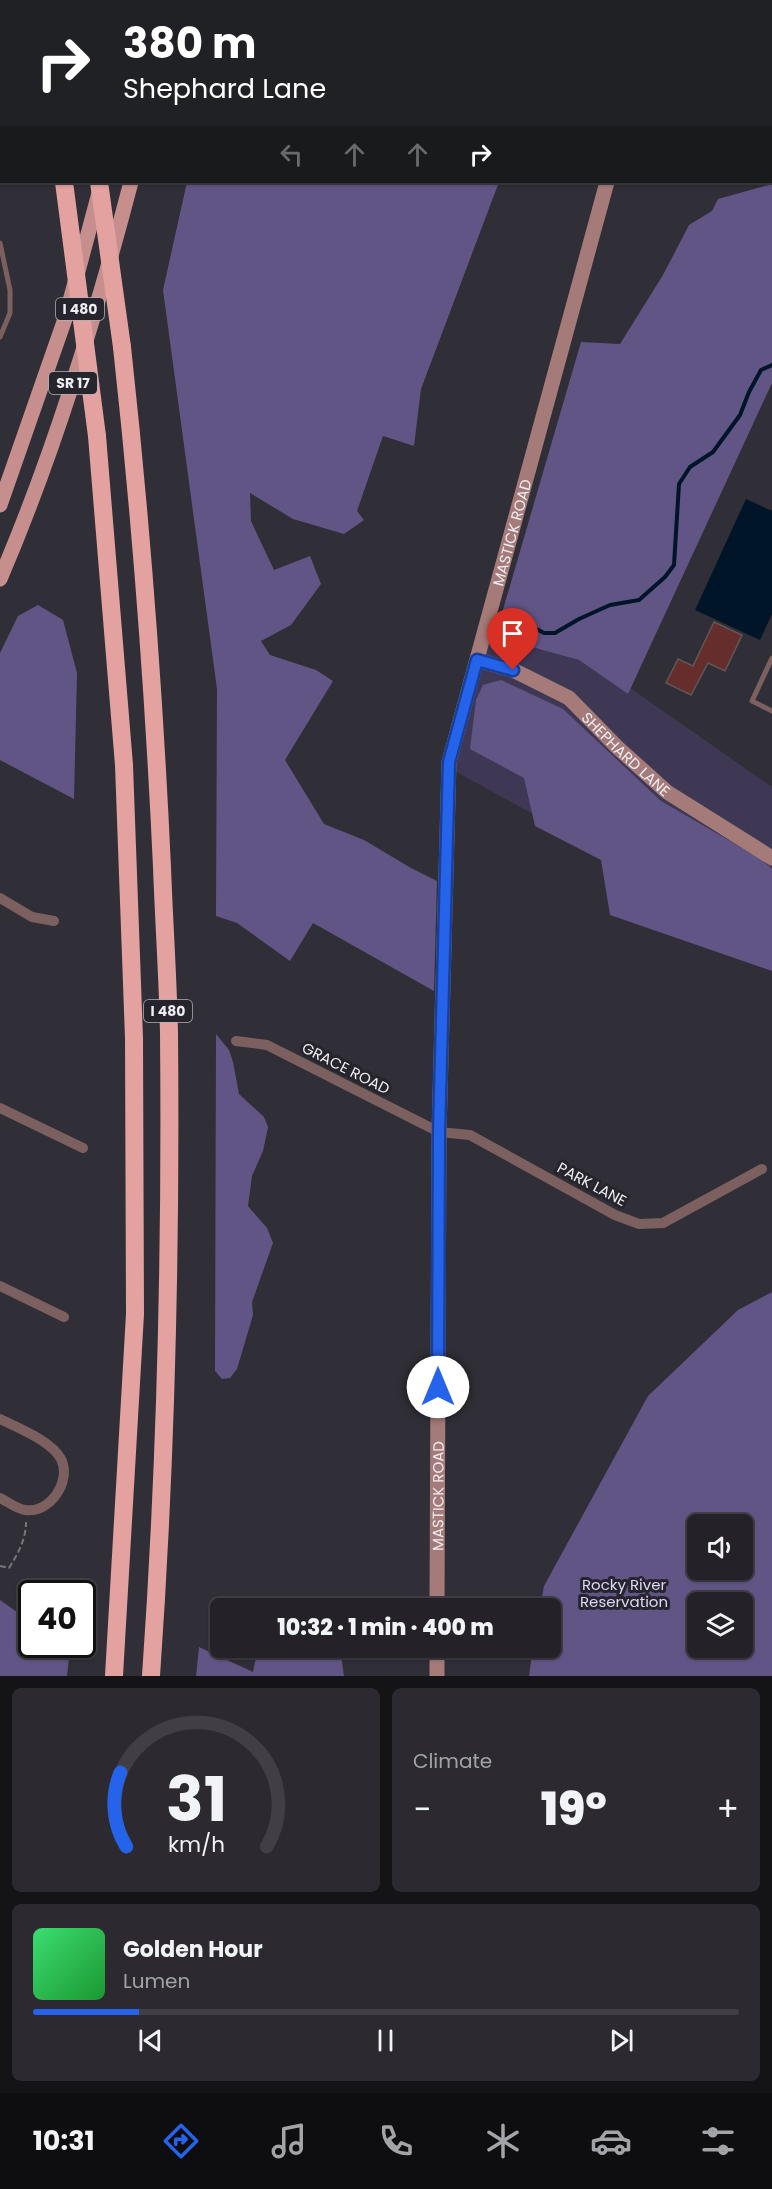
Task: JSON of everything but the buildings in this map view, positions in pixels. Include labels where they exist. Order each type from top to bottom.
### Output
[{"type":"highway","name":"I 480","points":[[64,183],[97,436],[124,765],[134,1038],[135,1314],[114,1676]]},
{"type":"highway","name":"I 480","points":[[101,183],[134,454],[156,746],[169,1032],[168,1314],[158,1575],[151,1676]]},
{"type":"main road","name":"SR 17","points":[[0,505],[66,316],[101,183]]},
{"type":"main road","name":"SR 17","points":[[0,579],[43,472],[67,401],[131,183]]},
{"type":"street","name":"MASTICK ROAD","points":[[437,1598],[439,1132],[449,762],[607,183]]},
{"type":"street","name":"SHEPHARD LANE","points":[[477,660],[513,670],[569,698],[617,747],[667,792],[772,858]]},
{"type":"street","points":[[0,898],[32,916],[54,921]]},
{"type":"street","name":"GRACE ROAD","points":[[236,1041],[267,1045],[439,1132]]},
{"type":"street","points":[[0,1108],[82,1148]]},
{"type":"street","name":"PARK LANE","points":[[439,1132],[470,1134],[615,1215],[639,1224],[663,1223],[762,1169]]},
{"type":"street","points":[[0,1286],[64,1317]]},
{"type":"street","points":[[0,1419],[50,1446],[62,1459],[64,1471],[62,1486],[47,1504],[37,1509],[26,1510],[0,1498]]},
{"type":"street","points":[[437,1658],[437,1676]]},
{"type":"lane","points":[[0,243],[10,290],[10,313],[0,337]]},
{"type":"lane","points":[[772,658],[752,701],[772,711]]},
{"type":"path","points":[[0,1566],[9,1568],[26,1535],[26,1510]]},
{"type":"shaded area","points":[[488,635],[579,660],[628,694],[630,688],[772,787],[772,945],[451,769]]},
{"type":"green space","points":[[187,183],[499,183],[421,389],[414,446],[383,436],[357,511],[364,520],[344,534],[293,519],[250,493],[251,521],[274,570],[310,556],[321,584],[291,625],[261,641],[270,655],[316,670],[333,681],[285,760],[324,824],[364,840],[437,881],[434,991],[313,923],[290,961],[237,923],[216,916],[217,689],[163,290]]},
{"type":"green space","points":[[772,184],[772,383],[628,694],[579,660],[495,637],[581,342],[620,344],[663,275],[689,225],[712,211],[718,199]]},
{"type":"green space","points":[[38,605],[63,620],[77,673],[74,799],[0,760],[0,653],[18,616]]},
{"type":"green space","points":[[501,680],[563,709],[661,801],[761,859],[772,869],[772,971],[610,915],[601,860],[535,826],[524,778],[470,749],[476,700],[483,685]]},
{"type":"green space","points":[[216,1034],[229,1050],[239,1094],[264,1117],[268,1127],[263,1151],[252,1176],[248,1206],[267,1228],[273,1243],[252,1302],[253,1315],[237,1369],[230,1378],[222,1379],[215,1371]]},
{"type":"green space","name":"Rocky River Reservation","points":[[772,1292],[772,1676],[529,1676],[531,1658],[561,1658],[561,1598],[542,1598],[544,1586],[648,1396],[738,1310]]},
{"type":"green space","points":[[0,1600],[18,1613],[18,1658],[69,1658],[67,1676],[0,1676]]},
{"type":"green space","points":[[199,1647],[210,1652],[210,1658],[223,1658],[253,1672],[256,1658],[342,1658],[344,1676],[196,1676]]},
{"type":"water","points":[[746,499],[772,511],[772,614],[760,640],[695,610]]},
{"type":"waterway","points":[[529,625],[544,633],[555,633],[610,605],[639,600],[665,577],[674,565],[679,484],[690,467],[713,452],[740,415],[761,370],[772,365]]},
{"type":"route","points":[[438,1387],[439,1132],[449,762],[477,660],[513,670]]}]
